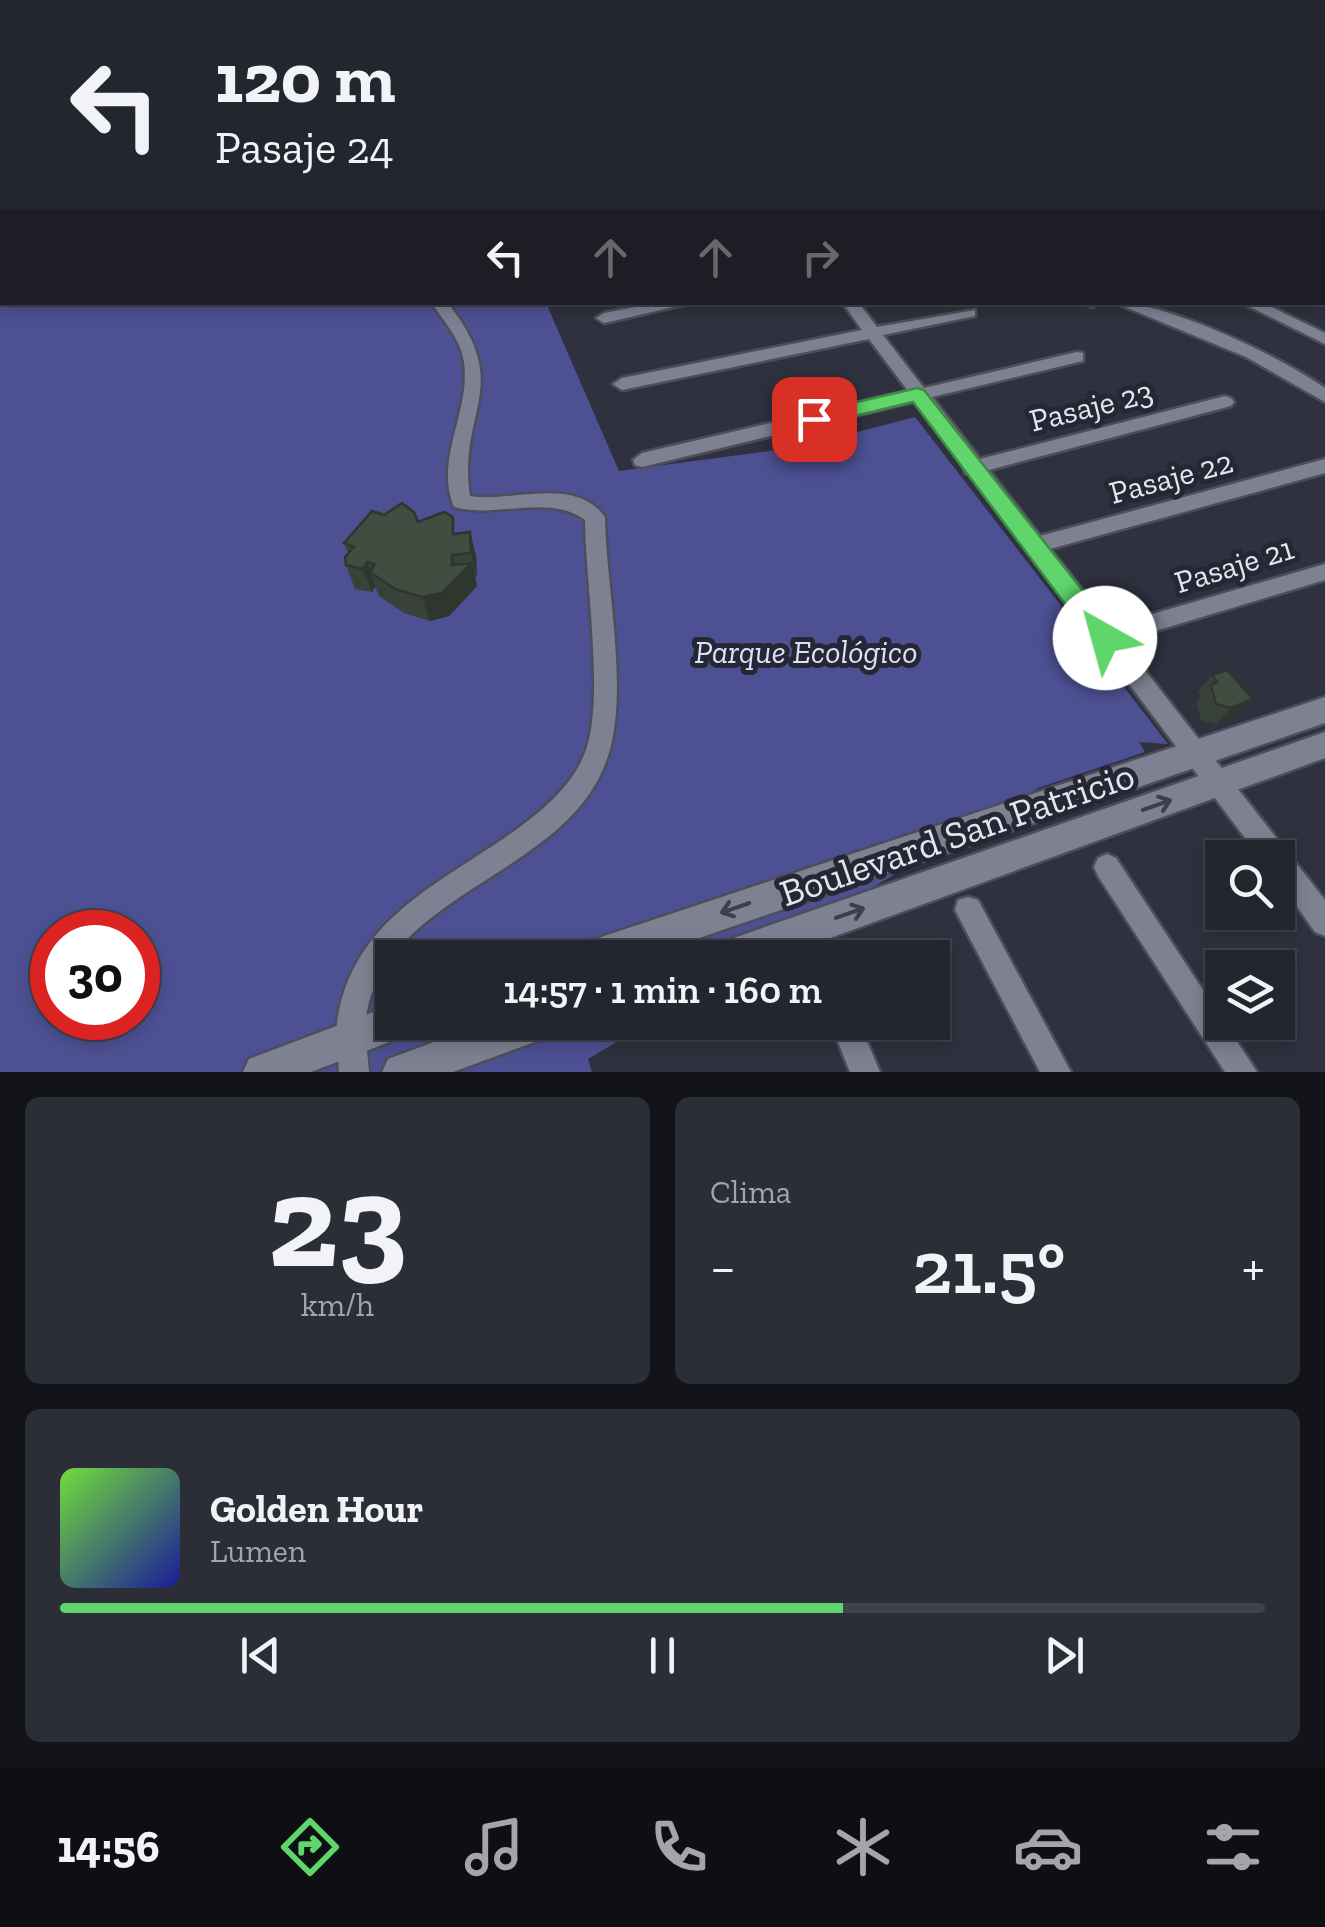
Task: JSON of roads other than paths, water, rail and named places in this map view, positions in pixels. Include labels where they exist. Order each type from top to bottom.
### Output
[{"type":"street","points":[[353,1054],[353,1009],[366,972],[384,946],[408,921],[559,813],[583,785],[598,755],[602,720],[596,517],[583,505],[569,501],[494,508],[461,502],[455,481],[475,372],[464,337],[440,305]]},
{"type":"street","points":[[604,318],[673,305]]},
{"type":"street","points":[[851,305],[972,468],[1263,840]]},
{"type":"street","points":[[1128,305],[1260,355],[1294,372],[1325,396]]},
{"type":"street","points":[[1253,305],[1325,339]]},
{"type":"street","points":[[1284,305],[1325,324]]},
{"type":"street","points":[[622,384],[969,314]]},
{"type":"street","points":[[642,460],[1077,357]]},
{"type":"street","name":"Pasaje 23","points":[[972,468],[1226,402]]},
{"type":"street","name":"Pasaje 22","points":[[1033,546],[1325,466]]},
{"type":"street","name":"Pasaje 21","points":[[1105,638],[1325,572]]},
{"type":"street","name":"Boulevard San Patricio","points":[[643,940],[1325,710]]},
{"type":"street","name":"Boulevard San Patricio","points":[[777,940],[1325,745]]},
{"type":"street","points":[[1106,867],[1242,1072]]},
{"type":"street","points":[[1295,882],[1325,922]]},
{"type":"street","points":[[968,910],[1056,1072]]},
{"type":"street","points":[[262,1072],[353,1054],[375,1037]]},
{"type":"street","points":[[401,1072],[491,1040]]},
{"type":"street","points":[[852,1040],[865,1072]]},
{"type":"park label","name":"Parque Ecológico","points":[[806,652]]}]
